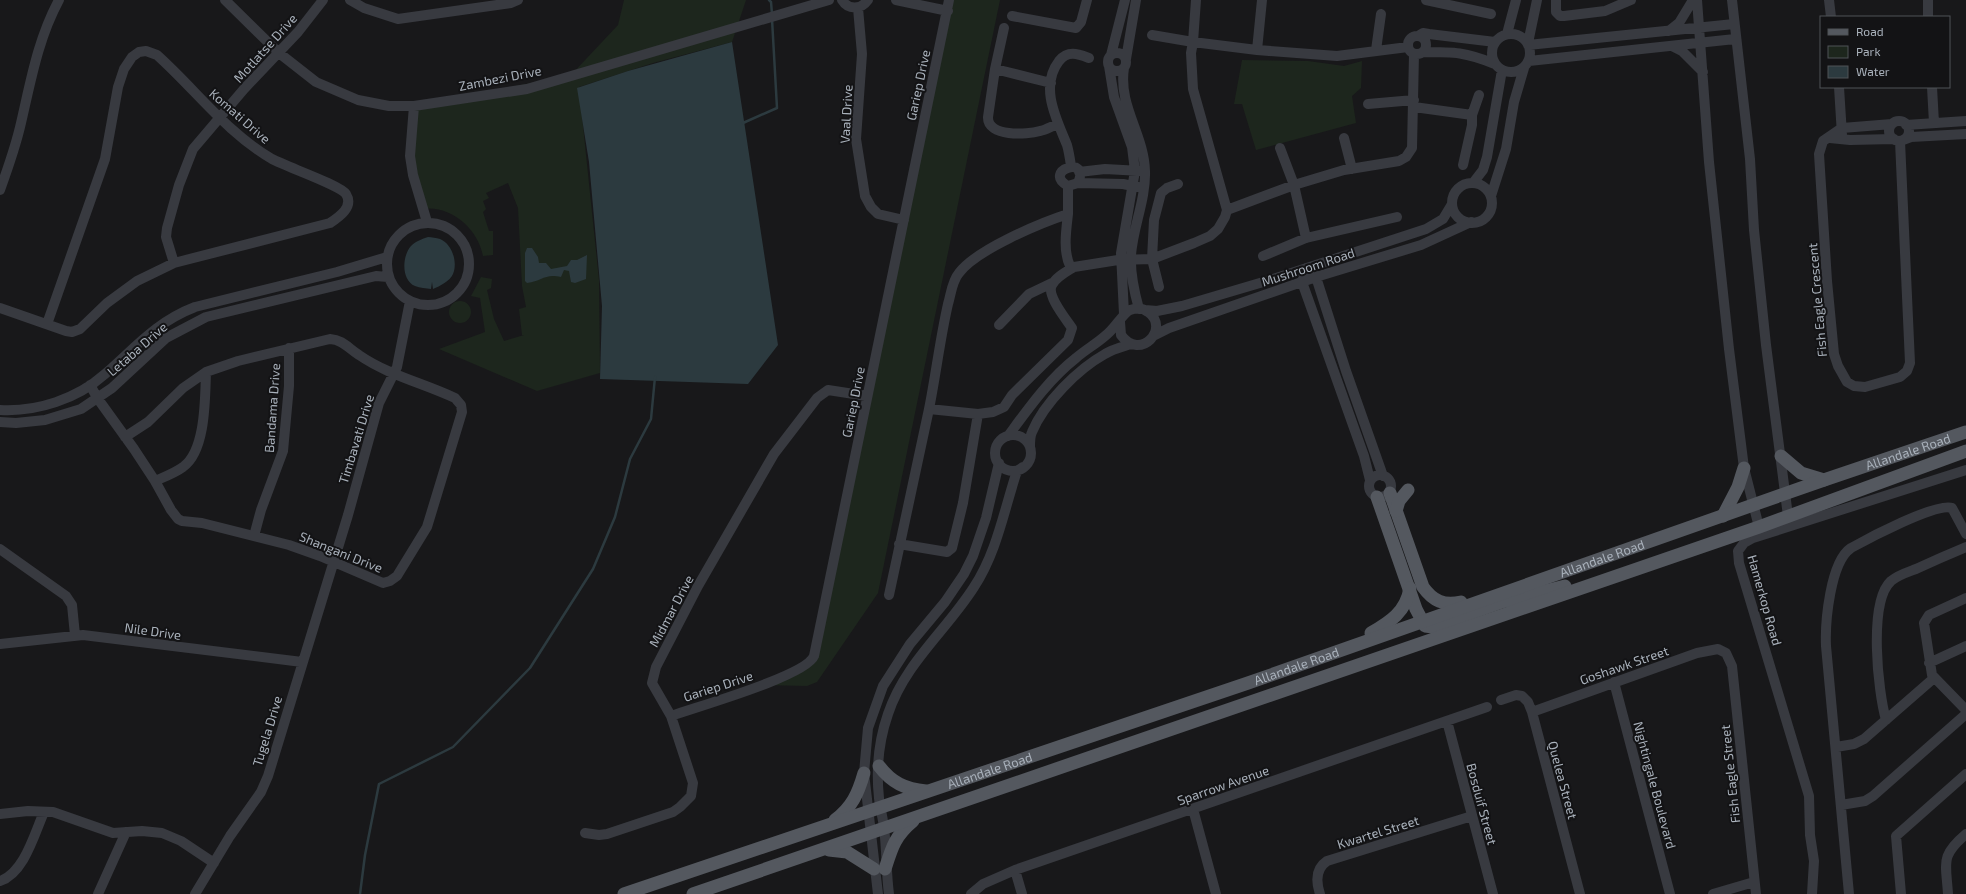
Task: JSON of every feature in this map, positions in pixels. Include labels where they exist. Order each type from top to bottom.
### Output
[{"type":"main road","name":"Allandale Road","points":[[624,894],[875,810],[1343,649],[1824,480],[1966,432]]},
{"type":"main road","name":"Allandale Road","points":[[694,894],[1759,527],[1966,451]]},
{"type":"main road","points":[[1781,456],[1801,473],[1824,480]]},
{"type":"main road","points":[[1723,516],[1738,487],[1744,468]]},
{"type":"main road","points":[[1396,511],[1399,501],[1408,490]]},
{"type":"main road","points":[[1383,495],[1396,511],[1418,576],[1423,587],[1432,598],[1446,604],[1456,603],[1510,590]]},
{"type":"main road","points":[[1383,495],[1410,588],[1421,621],[1425,626],[1433,627],[1502,602],[1553,588],[1610,578]]},
{"type":"main road","points":[[1343,649],[1390,622],[1406,602],[1410,588]]},
{"type":"main road","points":[[878,766],[895,783],[913,790],[928,791]]},
{"type":"main road","points":[[828,825],[853,804],[858,794],[864,773]]},
{"type":"main road","points":[[825,850],[847,852],[880,869],[892,844],[901,831],[921,815]]},
{"type":"street","points":[[0,190],[20,130],[33,66],[43,37],[59,0]]},
{"type":"street","name":"Zambezi Drive","points":[[225,0],[279,53],[309,77],[347,96],[380,105],[414,106],[527,89],[829,0]]},
{"type":"street","name":"Motlatse Drive","points":[[174,263],[166,232],[174,202],[194,149],[219,118],[279,53],[323,0]]},
{"type":"street","points":[[350,0],[364,8],[398,19],[511,3],[518,0]]},
{"type":"street","points":[[842,0],[847,6],[858,8],[868,0]]},
{"type":"street","points":[[896,0],[948,11]]},
{"type":"street","name":"Gariep Drive","points":[[671,716],[762,685],[812,661],[816,650],[867,396],[950,0]]},
{"type":"street","points":[[1012,16],[1076,28],[1081,22],[1087,0]]},
{"type":"street","points":[[1125,0],[1111,55],[1108,60],[1108,66],[1114,97],[1132,147],[1135,171],[1126,258],[1121,335],[1131,344]]},
{"type":"street","points":[[888,894],[871,833],[875,810],[882,734],[887,714],[896,693],[909,670],[963,604],[983,573],[995,542],[1017,471],[1023,467],[1030,456],[1031,434],[1037,421],[1064,387],[1090,364],[1106,353],[1131,344],[1144,344],[1153,336],[1156,328],[1154,319],[1142,310],[1126,258],[1144,188],[1145,171],[1141,148],[1123,93],[1125,64],[1136,0]]},
{"type":"street","points":[[999,324],[1029,294],[1052,283],[1074,267],[1118,260],[1152,259],[1210,236],[1218,229],[1225,218],[1227,210],[1193,89],[1191,53],[1196,0]]},
{"type":"street","points":[[1257,50],[1262,0]]},
{"type":"street","points":[[1426,0],[1491,14]]},
{"type":"street","points":[[1507,34],[1516,0]]},
{"type":"street","points":[[1528,44],[1537,0]]},
{"type":"street","points":[[1556,0],[1557,14],[1564,16],[1609,10],[1631,0]]},
{"type":"street","points":[[1669,31],[1679,23],[1693,0]]},
{"type":"street","points":[[1697,0],[1709,162],[1729,348],[1744,468],[1759,527]]},
{"type":"street","points":[[1732,0],[1735,39],[1750,159],[1754,230],[1766,345],[1788,516]]},
{"type":"street","points":[[1829,0],[1831,16]]},
{"type":"street","points":[[1928,0],[1928,16]]},
{"type":"street","name":"Vaal Drive","points":[[858,8],[862,54],[856,139],[865,196],[871,207],[878,214],[904,220]]},
{"type":"street","points":[[1376,50],[1381,14]]},
{"type":"street","points":[[1528,44],[1734,24]]},
{"type":"street","points":[[1004,28],[995,70],[988,117],[992,128],[1010,133],[1028,133],[1040,131],[1058,124]]},
{"type":"street","points":[[1227,210],[1294,185],[1352,169],[1398,161],[1406,157],[1412,148],[1414,104],[1415,51],[1411,39],[1423,33],[1495,42]]},
{"type":"street","points":[[1498,67],[1492,50],[1495,42],[1507,34],[1516,34],[1528,44],[1531,52],[1526,64]]},
{"type":"street","points":[[1152,35],[1257,50],[1337,56],[1376,50],[1461,52],[1473,55],[1498,67],[1515,72],[1526,64],[1735,39]]},
{"type":"street","points":[[1415,51],[1426,44],[1424,39],[1418,36]]},
{"type":"street","points":[[1473,55],[1477,40]]},
{"type":"street","points":[[1672,46],[1682,51],[1703,72]]},
{"type":"street","name":"Komati Drive","points":[[0,308],[47,324],[72,332],[80,330],[107,303],[137,282],[174,263],[330,222],[338,218],[347,206],[348,200],[346,194],[339,188],[284,166],[254,147],[219,118],[157,55],[143,51],[132,57],[124,69],[120,81],[105,159],[47,324]]},
{"type":"street","points":[[1111,55],[1118,53],[1125,64]]},
{"type":"street","points":[[1074,267],[1070,266],[1068,261],[1066,236],[1073,184],[1080,177],[1075,169],[1068,147],[1058,124],[1051,101],[1050,83],[1054,68],[1064,56],[1075,54],[1089,58]]},
{"type":"street","points":[[1108,66],[1116,72],[1125,64]]},
{"type":"street","name":"Mushroom Road","points":[[1153,336],[1175,326],[1316,277],[1421,245],[1471,222],[1480,220],[1488,214],[1491,206],[1491,196],[1506,149],[1514,102],[1526,64]]},
{"type":"street","name":"Mushroom Road","points":[[1142,310],[1156,311],[1182,306],[1426,229],[1443,219],[1452,204],[1454,195],[1460,187],[1473,183],[1483,170],[1489,152],[1498,67]]},
{"type":"street","points":[[995,70],[1050,83]]},
{"type":"street","points":[[1839,88],[1842,140]]},
{"type":"street","points":[[1932,88],[1934,123]]},
{"type":"street","points":[[1463,165],[1472,125],[1472,115],[1479,95]]},
{"type":"street","points":[[1368,104],[1414,104],[1472,115]]},
{"type":"street","points":[[414,106],[410,156],[413,175],[427,222]]},
{"type":"street","points":[[1842,128],[1901,122],[1906,125],[1966,121]]},
{"type":"street","points":[[1892,124],[1889,130],[1899,140]]},
{"type":"street","points":[[1899,140],[1908,134],[1906,125]]},
{"type":"street","name":"Fish Eagle Crescent","points":[[1842,128],[1822,143],[1819,154],[1827,281],[1834,354],[1838,366],[1847,382],[1859,387],[1895,379],[1907,371],[1910,363],[1899,140]]},
{"type":"street","points":[[1830,138],[1842,140],[1899,140],[1911,137],[1966,134]]},
{"type":"street","points":[[1344,138],[1352,169]]},
{"type":"street","points":[[1280,148],[1294,185],[1306,238]]},
{"type":"street","points":[[1144,188],[1133,186],[1063,183],[1061,178],[1062,172],[1066,168],[1145,171]]},
{"type":"street","points":[[1473,183],[1486,188],[1491,196]]},
{"type":"street","points":[[1159,287],[1152,259],[1154,220],[1158,198],[1167,188],[1178,184]]},
{"type":"street","points":[[1452,204],[1458,217],[1471,222]]},
{"type":"street","points":[[889,595],[929,408],[941,335],[953,285],[958,273],[966,264],[1019,234],[1044,222],[1068,214]]},
{"type":"street","points":[[1263,256],[1306,238],[1397,217]]},
{"type":"street","points":[[427,222],[441,225],[454,232],[464,243],[469,257],[468,272],[463,286],[452,297],[439,304],[424,305],[410,301],[393,287],[388,277],[387,257],[390,248],[401,233],[417,224],[427,222]]},
{"type":"street","name":"Letaba Drive","points":[[0,410],[27,408],[60,401],[79,393],[104,375],[152,331],[188,310],[226,298],[337,272],[387,257]]},
{"type":"street","points":[[1306,268],[1316,277],[1346,371],[1384,476],[1391,484],[1383,495],[1369,490],[1370,480],[1364,456],[1302,282],[1306,268]]},
{"type":"street","name":"Letaba Drive","points":[[0,422],[16,423],[45,420],[81,409],[98,399],[112,388],[166,338],[206,317],[376,276],[388,277]]},
{"type":"street","points":[[929,408],[978,414],[993,412],[1004,407],[1012,395],[1071,336],[1072,328],[1052,297],[1050,290],[1052,283]]},
{"type":"street","name":"Timbavati Drive","points":[[334,561],[379,403],[394,373],[410,301]]},
{"type":"street","points":[[878,894],[884,828],[875,810],[864,773],[868,728],[883,686],[910,644],[945,602],[964,574],[973,556],[986,518],[999,463],[996,449],[1000,441],[1008,436],[1034,401],[1075,358],[1111,332],[1122,318],[1131,310],[1142,310]]},
{"type":"street","points":[[125,437],[148,422],[182,388],[206,372],[238,361],[322,340],[338,340],[363,358],[394,373]]},
{"type":"street","name":"Bandama Drive","points":[[254,536],[261,510],[283,451],[289,386],[289,348]]},
{"type":"street","points":[[155,481],[183,467],[192,457],[202,426],[206,372]]},
{"type":"street","name":"Shangani Drive","points":[[90,386],[155,481],[171,510],[182,521],[202,523],[289,545],[334,561],[373,580],[387,583],[393,580],[400,571],[425,532],[460,421],[462,408],[455,398],[394,373]]},
{"type":"street","name":"Midmar Drive","points":[[585,833],[599,835],[607,834],[673,812],[690,796],[693,783],[671,716],[653,686],[652,677],[656,667],[698,586],[774,454],[791,429],[823,393],[831,390],[867,396]]},
{"type":"street","points":[[899,544],[947,552],[952,548],[963,503],[978,414]]},
{"type":"street","points":[[1008,436],[1021,437],[1030,447]]},
{"type":"street","points":[[999,463],[1010,470],[1023,467]]},
{"type":"street","name":"Hamerkop Road","points":[[1812,894],[1814,861],[1810,835],[1809,796],[1740,563],[1738,551],[1748,540],[1757,536],[1966,470]]},
{"type":"street","points":[[1370,480],[1376,475],[1384,476]]},
{"type":"street","points":[[1849,894],[1825,638],[1835,570],[1847,551],[1914,517],[1948,507],[1962,516],[1966,534]]},
{"type":"street","points":[[1886,720],[1880,689],[1877,635],[1879,608],[1884,592],[1888,584],[1900,576],[1966,547]]},
{"type":"street","points":[[0,549],[66,596],[72,605],[74,635]]},
{"type":"street","name":"Tugela Drive","points":[[196,894],[214,863],[263,788],[334,561]]},
{"type":"street","points":[[1966,598],[1932,613],[1925,619],[1925,634],[1929,662],[1934,678],[1962,701],[1966,710]]},
{"type":"street","name":"Nile Drive","points":[[0,644],[74,635],[302,662]]},
{"type":"street","points":[[1929,662],[1966,646]]},
{"type":"street","name":"Goshawk Street","points":[[1532,712],[1614,682],[1709,650],[1718,649],[1726,653]]},
{"type":"street","name":"Fish Eagle Street","points":[[1726,653],[1732,666],[1756,894]]},
{"type":"street","points":[[1836,747],[1860,741],[1934,678]]},
{"type":"street","name":"Nightingale Boulevard","points":[[1614,682],[1670,894]]},
{"type":"street","name":"Quelea Street","points":[[1501,700],[1516,695],[1522,696],[1528,702],[1532,712],[1580,894]]},
{"type":"street","name":"Sparrow Avenue","points":[[971,894],[983,884],[1015,870],[1487,707]]},
{"type":"street","points":[[1841,805],[1865,801],[1873,796],[1966,714]]},
{"type":"street","name":"Bosduif Street","points":[[1447,721],[1493,894]]},
{"type":"street","points":[[1901,894],[1896,836],[1966,774]]},
{"type":"street","points":[[1194,809],[1216,894]]},
{"type":"street","points":[[0,814],[28,812],[56,813],[114,833],[162,833],[181,841],[214,863]]},
{"type":"street","points":[[0,881],[10,877],[19,869],[44,812]]},
{"type":"street","name":"Kwartel Street","points":[[1320,894],[1317,877],[1321,867],[1327,861],[1472,816]]},
{"type":"street","points":[[98,894],[126,832]]},
{"type":"street","points":[[1948,894],[1946,867],[1947,855],[1951,847],[1966,834]]},
{"type":"street","points":[[1015,870],[1022,894]]},
{"type":"street","points":[[1712,894],[1754,882]]},
{"type":"green space","points":[[624,0],[746,0],[732,42],[653,63],[579,87],[599,280],[600,373],[537,391],[439,349],[485,332],[480,298],[471,296],[481,277],[492,279],[491,288],[487,290],[494,319],[504,341],[524,335],[522,335],[519,309],[526,307],[522,286],[518,208],[508,183],[486,193],[489,198],[483,201],[486,209],[483,212],[489,231],[493,231],[493,255],[483,256],[475,237],[462,221],[443,211],[423,209],[411,168],[414,106],[571,75],[618,25]]},
{"type":"green space","points":[[948,0],[1000,0],[878,593],[817,682],[807,686],[762,685],[814,656]]},
{"type":"green space","points":[[1242,60],[1308,61],[1344,66],[1362,61],[1361,88],[1352,96],[1356,123],[1256,150],[1242,104],[1234,104]]},
{"type":"green space","points":[[460,301],[468,304],[471,312],[468,320],[460,323],[452,320],[449,312],[452,304]]},
{"type":"water","points":[[732,42],[778,345],[748,384],[600,379],[602,306],[589,162],[577,88],[628,71]]},
{"type":"water","points":[[428,237],[440,239],[448,245],[453,254],[455,264],[453,274],[450,279],[433,289],[432,282],[431,289],[417,287],[410,283],[407,279],[404,268],[406,256],[411,246],[417,241]]},
{"type":"water","points":[[527,248],[532,248],[538,257],[539,263],[546,263],[551,269],[567,266],[571,260],[577,260],[587,255],[586,279],[575,283],[571,282],[569,271],[564,270],[561,277],[551,276],[527,283],[525,281],[525,253]]},
{"type":"waterway","points":[[769,0],[771,2],[772,14]]},
{"type":"waterway","points":[[743,123],[777,108],[772,19]]},
{"type":"waterway","points":[[360,894],[365,855],[379,784],[453,747],[530,668],[593,569],[615,517],[630,459],[651,419],[655,377]]}]
